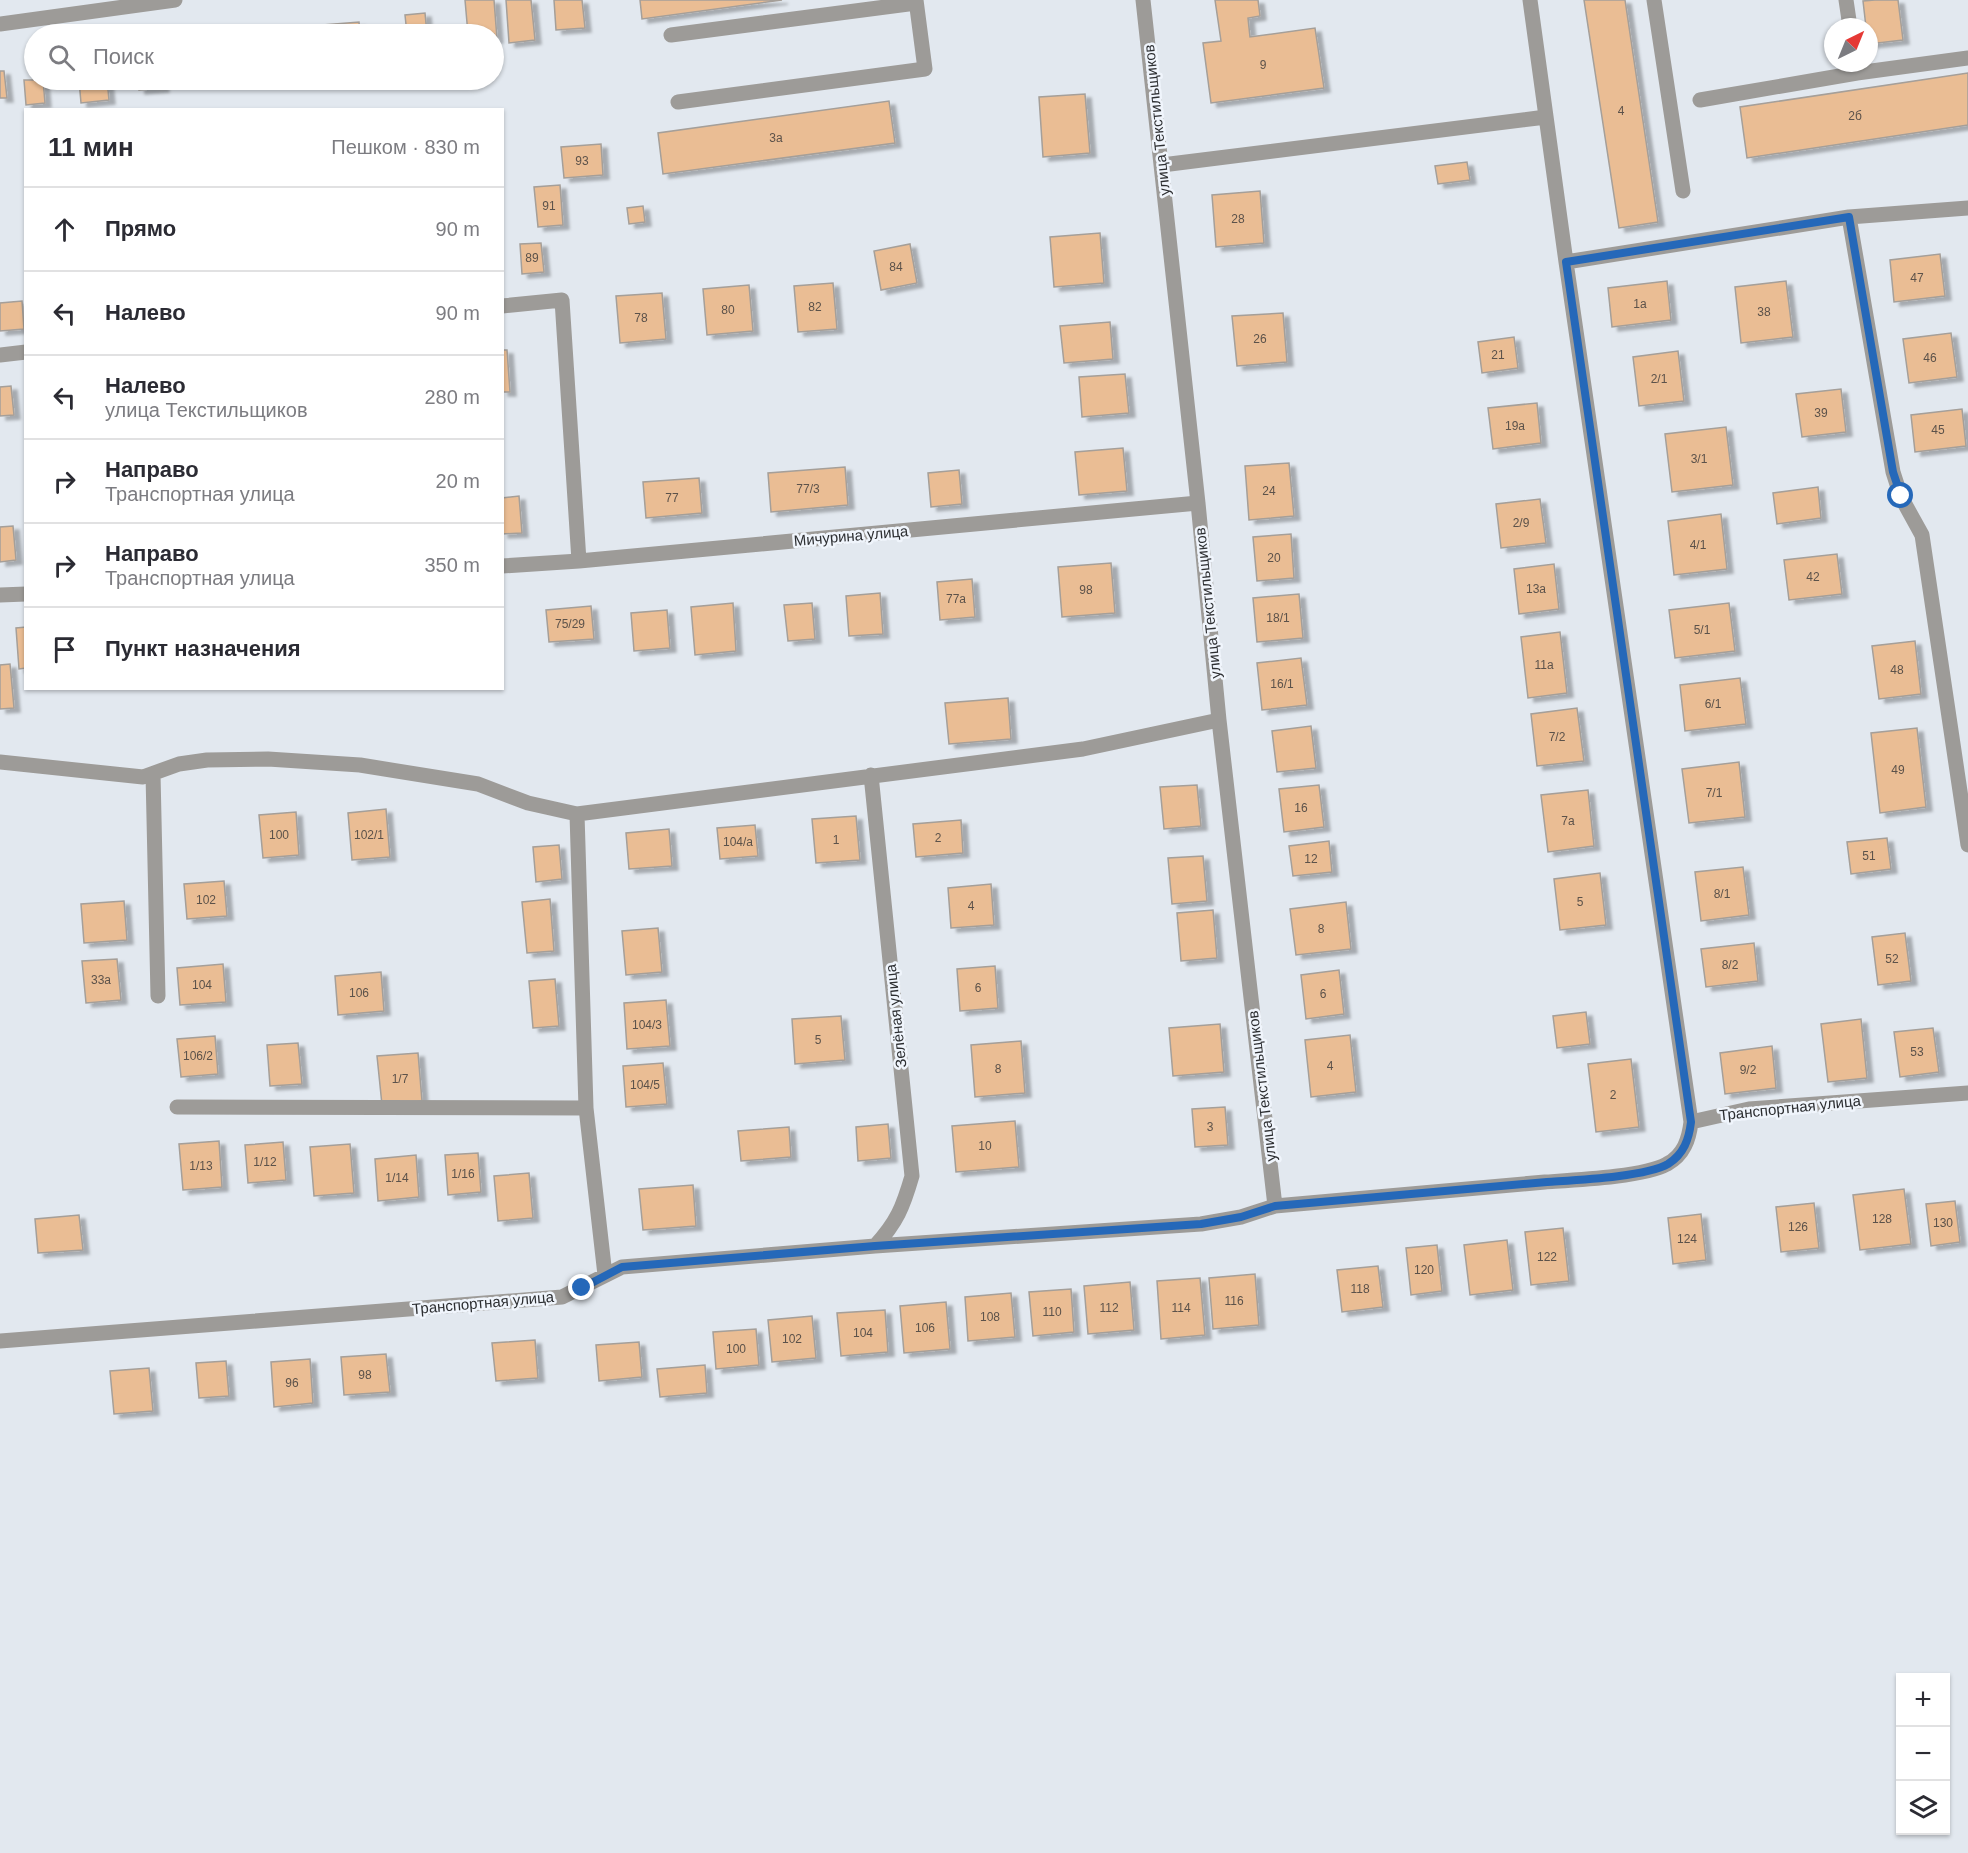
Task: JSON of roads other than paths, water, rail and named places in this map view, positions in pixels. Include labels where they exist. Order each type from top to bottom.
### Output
[{"type":"street","points":[[0,24],[175,0]]},
{"type":"street","name":"улица Текстильщиков","points":[[1143,0],[1198,503],[1219,720],[1275,1206]]},
{"type":"street","points":[[1530,0],[1691,1122]]},
{"type":"street","points":[[1654,0],[1683,191]]},
{"type":"street","points":[[1846,0],[1849,18]]},
{"type":"street","points":[[671,35],[916,1],[925,69],[678,102]]},
{"type":"street","points":[[1878,66],[1968,58]]},
{"type":"street","points":[[1700,100],[1837,72]]},
{"type":"street","points":[[1162,165],[1546,117]]},
{"type":"street","points":[[1566,262],[1849,217],[1968,208]]},
{"type":"street","points":[[1849,217],[1893,472],[1901,496],[1922,535],[1968,845]]},
{"type":"street","points":[[504,306],[562,300],[579,561]]},
{"type":"street","points":[[0,355],[24,352]]},
{"type":"street","name":"Мичурина улица","points":[[504,566],[579,561],[1198,503]]},
{"type":"street","points":[[0,595],[24,594]]},
{"type":"street","points":[[0,762],[143,777],[179,764],[207,760],[268,759],[360,765],[478,784],[528,803],[577,814],[1083,748],[1219,720]]},
{"type":"street","points":[[153,774],[158,996]]},
{"type":"street","name":"Зелёная улица","points":[[871,776],[912,1176],[902,1210],[875,1246]]},
{"type":"street","points":[[577,814],[586,1108],[605,1275]]},
{"type":"street","name":"Транспортная улица","points":[[0,1341],[562,1297],[622,1267],[875,1246],[1201,1224],[1241,1217],[1275,1206],[1645,1172],[1668,1164],[1684,1150],[1691,1122],[1749,1109],[1968,1093]]},
{"type":"street","points":[[177,1107],[586,1108]]}]
